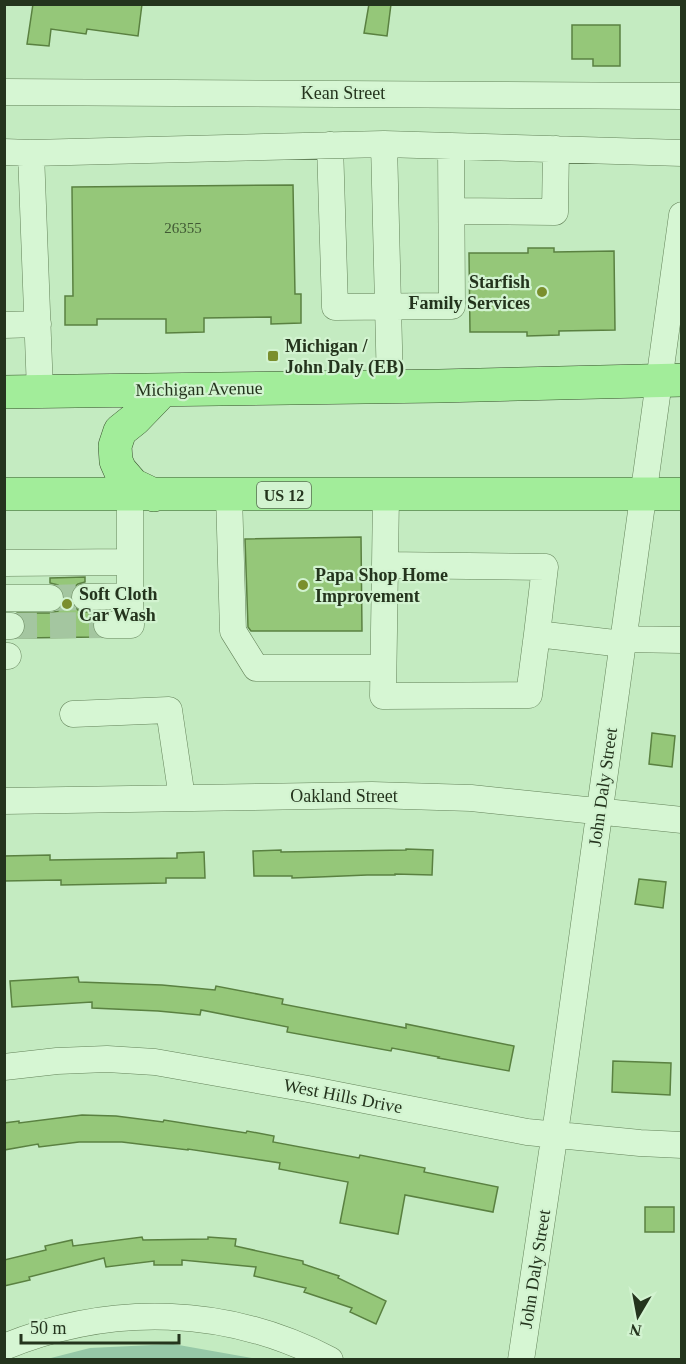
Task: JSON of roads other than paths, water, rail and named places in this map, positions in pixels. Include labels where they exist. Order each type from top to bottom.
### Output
[{"type":"main road","name":"Michigan Avenue","points":[[4,392],[670,380]]},
{"type":"main road","points":[[142,495],[120,470],[116,461],[115,446],[120,431],[163,390]]},
{"type":"main road","name":"US 12","points":[[4,494],[681,494]]},
{"type":"street","name":"Kean Street","points":[[4,92],[681,96]]},
{"type":"street","points":[[384,144],[390,386]]},
{"type":"street","points":[[4,152],[384,144],[681,153]]},
{"type":"street","points":[[330,146],[335,307],[452,306],[451,146]]},
{"type":"street","points":[[452,211],[555,212],[556,149]]},
{"type":"street","points":[[31,153],[40,391]]},
{"type":"street","name":"John Daly Street","points":[[521,1359],[555,1135],[643,494],[670,380],[680,230]]},
{"type":"street","points":[[4,325],[38,324]]},
{"type":"street","points":[[107,625],[131,625],[130,562],[142,495]]},
{"type":"street","points":[[229,495],[233,631],[256,668],[383,668]]},
{"type":"street","points":[[385,565],[545,567],[530,695],[383,696],[385,565],[387,495]]},
{"type":"street","points":[[4,563],[130,562]]},
{"type":"street","points":[[85,597],[130,596]]},
{"type":"street","points":[[4,598],[50,598]]},
{"type":"street","points":[[537,634],[623,641],[681,640]]},
{"type":"street","points":[[73,714],[169,710],[182,798]]},
{"type":"street","name":"Oakland Street","points":[[4,801],[372,795],[471,798],[681,820]]},
{"type":"street","name":"West Hills Drive","points":[[4,1067],[39,1062],[106,1059],[155,1062],[527,1132],[681,1145]]},
{"type":"street","points":[[4,1347],[62,1328],[92,1322],[122,1318],[189,1317],[266,1332],[330,1359]]},
{"type":"tunnel","points":[[50,598],[85,597]]},
{"type":"tunnel","points":[[11,626],[107,625]]},
{"type":"place","name":"Starfish Family Services","points":[[542,292]]},
{"type":"place","name":"Michigan / John Daly (EB)","points":[[273,356]]},
{"type":"place","name":"Papa Shop Home Improvement","points":[[303,585]]},
{"type":"place","name":"Soft Cloth Car Wash","points":[[67,604]]}]
